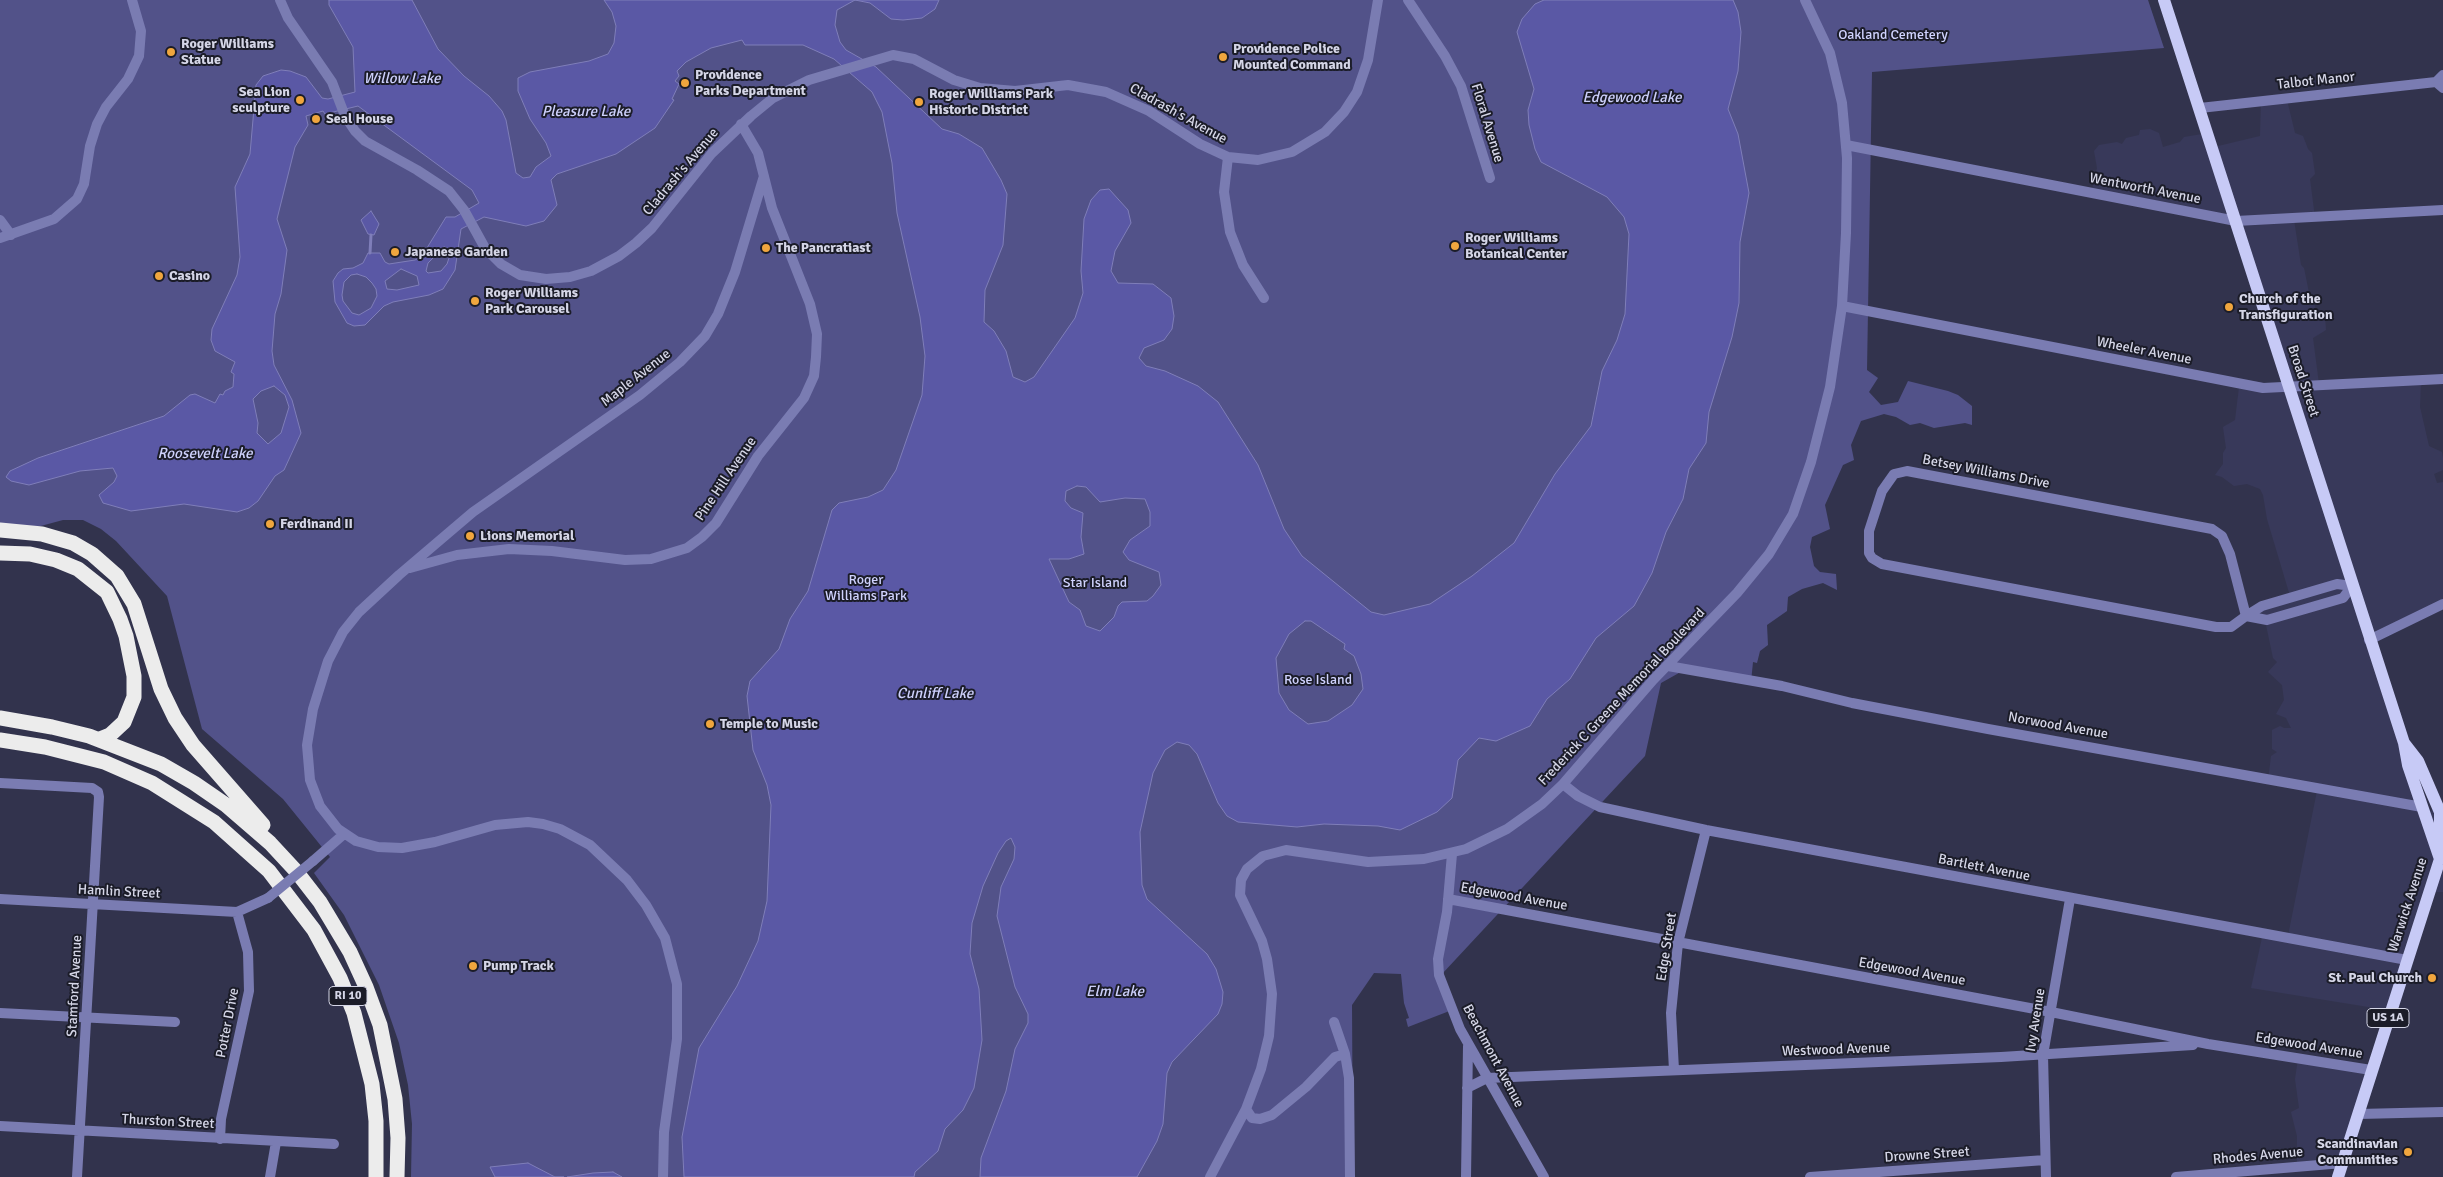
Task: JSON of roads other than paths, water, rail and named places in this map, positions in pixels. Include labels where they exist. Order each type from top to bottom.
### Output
[{"type":"highway","points":[[0,530],[42,534],[73,543],[97,557],[117,576],[134,604],[160,689],[175,718],[193,744],[267,830],[296,871]]},
{"type":"highway","points":[[0,553],[30,554],[56,560],[78,569],[107,592],[120,619],[128,645],[134,676],[134,697],[124,722],[110,734],[100,739]]},
{"type":"highway","name":"RI 10","points":[[0,718],[52,727],[100,739],[161,764],[210,793],[256,830],[296,871],[320,902],[346,944],[366,987],[376,1015],[389,1062],[395,1099],[398,1138],[397,1177]]},
{"type":"highway","name":"RI 10","points":[[0,740],[45,747],[104,762],[152,783],[214,822],[269,871],[314,930],[340,978],[354,1013],[369,1066],[375,1102],[376,1177]]},
{"type":"main road","name":"Broad Street","points":[[2164,0],[2369,640],[2404,743],[2408,765],[2440,859]]},
{"type":"main road","name":"Broad Street","points":[[2404,743],[2418,761],[2442,812]]},
{"type":"main road","name":"Norwood Avenue","points":[[2422,807],[2442,812]]},
{"type":"main road","name":"Warwick Avenue","points":[[2338,1177],[2440,859],[2442,812]]},
{"type":"street","points":[[0,238],[60,216],[72,206],[82,191],[90,146],[97,124],[106,107],[128,79],[141,50],[141,28],[132,0]]},
{"type":"street","name":"Cladrash's Avenue","points":[[280,0],[288,18],[328,74],[347,121],[360,136],[454,196],[490,254],[512,271],[546,279],[570,277],[591,271],[623,253],[644,236],[712,153],[763,105],[784,91],[832,73],[893,55],[906,57],[954,80],[980,88],[1014,91],[1068,85],[1099,90],[1149,111],[1204,147],[1228,157],[1258,160],[1292,152],[1314,140],[1335,122],[1350,103],[1364,76],[1378,0]]},
{"type":"street","name":"Floral Avenue","points":[[1408,0],[1446,56],[1462,86],[1490,178]]},
{"type":"street","name":"Frederick C Greene Memorial Boulevard","points":[[1210,1177],[1246,1109],[1270,1036],[1272,1005],[1270,976],[1265,950],[1240,894],[1241,880],[1247,868],[1263,856],[1282,850],[1303,851],[1368,862],[1411,861],[1452,854],[1478,845],[1502,832],[1532,811],[1563,784],[1668,666],[1759,568],[1793,514],[1805,483],[1824,417],[1842,306],[1846,233],[1846,144],[1842,104],[1834,66],[1820,30],[1805,0]]},
{"type":"street","name":"Talbot Manor","points":[[2200,108],[2441,82]]},
{"type":"street","points":[[741,124],[758,153],[764,176]]},
{"type":"street","name":"Wentworth Avenue","points":[[1846,144],[2236,221],[2443,210]]},
{"type":"street","points":[[1228,157],[1224,192],[1230,232],[1243,265],[1264,298]]},
{"type":"street","name":"Pine Hill Avenue","points":[[399,575],[422,564],[490,550],[530,549],[625,560],[651,559],[687,548],[709,531],[724,513],[758,456],[804,398],[811,384],[815,367],[817,340],[813,315],[772,208],[764,176]]},
{"type":"street","name":"Maple Avenue","points":[[399,575],[487,501],[640,395],[696,346],[712,325],[723,303],[764,176]]},
{"type":"street","points":[[0,220],[11,235]]},
{"type":"street","name":"Wheeler Avenue","points":[[1842,306],[2263,388],[2443,379]]},
{"type":"street","name":"Betsey Williams Drive","points":[[2246,616],[2230,554],[2222,536],[2212,529],[1907,471],[1894,474],[1882,491],[1868,533],[1867,547],[1872,558],[1882,564],[2216,627],[2231,627],[2262,606],[2337,584],[2352,586]]},
{"type":"street","points":[[399,575],[359,612],[338,640],[326,668],[313,709],[307,745],[312,785],[324,813],[344,834],[370,846],[402,848],[435,842],[477,828],[528,822],[560,829],[575,836],[590,845],[616,867],[636,891],[660,927],[671,955],[677,984],[677,1039],[664,1132],[663,1177]]},
{"type":"street","points":[[2246,616],[2267,620],[2343,598],[2352,586]]},
{"type":"street","points":[[2369,640],[2443,604]]},
{"type":"street","name":"Norwood Avenue","points":[[1668,666],[1782,686],[1852,703],[1988,729],[2422,807]]},
{"type":"street","name":"Stamford Avenue","points":[[0,783],[92,788],[98,792],[99,797],[78,1177]]},
{"type":"street","name":"Bartlett Avenue","points":[[1563,784],[1588,802],[1600,807],[1706,830],[2407,960]]},
{"type":"street","name":"Edge Street","points":[[1674,1070],[1671,1013],[1678,943],[1706,830]]},
{"type":"street","points":[[238,912],[268,898],[344,834]]},
{"type":"street","name":"Beachmont Avenue","points":[[1452,854],[1438,969],[1456,1021],[1544,1177]]},
{"type":"street","name":"Hamlin Street","points":[[0,899],[238,912]]},
{"type":"street","name":"Edgewood Avenue","points":[[1448,899],[1563,919],[1678,943],[2050,1012],[2208,1044],[2371,1070]]},
{"type":"street","name":"Ivy Avenue","points":[[2046,1177],[2043,1055],[2070,899]]},
{"type":"street","name":"Potter Drive","points":[[220,1139],[221,1119],[249,991],[248,952],[238,912]]},
{"type":"street","points":[[0,1013],[175,1022]]},
{"type":"street","points":[[1334,1022],[1345,1054],[1350,1086],[1350,1177]]},
{"type":"street","points":[[1466,1177],[1468,1044]]},
{"type":"street","name":"Westwood Avenue","points":[[1467,1088],[1487,1078],[2043,1055],[2208,1044]]},
{"type":"street","points":[[1246,1109],[1252,1118],[1260,1119],[1272,1115],[1306,1087],[1335,1057],[1345,1054]]},
{"type":"street","points":[[2359,1114],[2443,1112]]},
{"type":"street","name":"Thurston Street","points":[[0,1126],[334,1144]]},
{"type":"street","points":[[270,1177],[276,1142]]},
{"type":"street","name":"Drowne Street","points":[[1810,1177],[2045,1160]]},
{"type":"street","name":"Rhodes Avenue","points":[[2176,1177],[2343,1163]]},
{"type":"water","points":[[329,0],[412,0],[438,49],[464,76],[489,96],[502,111],[506,120],[516,173],[523,178],[530,177],[536,167],[551,156],[546,143],[530,119],[518,91],[518,78],[530,72],[589,61],[608,54],[614,43],[616,26],[612,12],[604,0],[855,0],[837,10],[835,25],[840,42],[846,50],[876,67],[942,129],[959,134],[982,148],[1007,194],[1003,245],[985,290],[984,322],[994,331],[1006,351],[1013,377],[1025,382],[1034,377],[1075,318],[1083,293],[1081,271],[1084,219],[1091,200],[1100,190],[1109,189],[1128,210],[1131,223],[1115,251],[1111,271],[1118,283],[1153,284],[1171,298],[1174,316],[1172,329],[1164,340],[1144,348],[1139,358],[1146,366],[1165,371],[1198,386],[1218,402],[1258,465],[1284,529],[1302,556],[1371,612],[1384,615],[1430,604],[1472,576],[1514,543],[1555,474],[1591,426],[1602,371],[1617,340],[1625,314],[1629,234],[1624,217],[1607,197],[1541,162],[1535,149],[1529,125],[1528,110],[1534,89],[1517,32],[1522,19],[1535,4],[1544,0],[1733,0],[1738,12],[1741,32],[1738,71],[1728,109],[1738,134],[1749,193],[1740,242],[1739,303],[1732,337],[1709,412],[1706,443],[1689,469],[1683,499],[1666,532],[1652,573],[1634,606],[1596,638],[1570,679],[1547,699],[1530,726],[1496,741],[1479,738],[1458,760],[1452,798],[1437,812],[1400,830],[1378,826],[1324,824],[1297,827],[1238,822],[1227,816],[1218,803],[1197,754],[1189,745],[1177,742],[1165,750],[1153,773],[1140,832],[1142,885],[1147,899],[1207,954],[1216,969],[1223,992],[1222,1004],[1218,1014],[1172,1062],[1167,1073],[1163,1124],[1157,1141],[1137,1177],[980,1177],[981,1158],[1006,1091],[1015,1049],[1028,1023],[1028,1014],[1015,987],[997,916],[1001,887],[1014,859],[1015,847],[1011,838],[1006,841],[998,853],[983,886],[972,923],[970,954],[979,989],[982,1040],[974,1088],[963,1110],[945,1129],[938,1151],[915,1172],[914,1177],[684,1177],[682,1137],[699,1048],[737,986],[758,941],[767,901],[771,805],[767,785],[753,750],[747,696],[750,681],[779,649],[790,619],[808,591],[832,510],[839,503],[868,497],[883,490],[896,470],[922,395],[925,356],[920,317],[897,213],[892,163],[882,112],[872,92],[834,59],[803,45],[745,45],[742,40],[711,48],[686,62],[677,71],[679,76],[675,81],[679,84],[672,99],[674,100],[655,128],[616,154],[557,174],[551,180],[557,205],[544,221],[526,226],[484,217],[461,229],[455,270],[443,289],[429,295],[393,302],[384,306],[365,325],[354,326],[347,323],[335,302],[333,281],[338,273],[343,269],[353,268],[363,263],[368,253],[380,253],[385,262],[389,264],[415,260],[422,256],[446,217],[455,217],[479,203],[472,190],[358,106],[325,114],[323,111],[306,116],[308,125],[295,147],[277,219],[287,250],[281,294],[275,314],[272,351],[274,365],[292,400],[301,433],[284,470],[275,476],[258,501],[249,508],[237,512],[184,504],[131,511],[103,503],[99,495],[114,482],[117,476],[113,468],[80,471],[29,485],[11,481],[6,477],[10,471],[38,458],[164,416],[190,395],[195,394],[215,403],[220,394],[223,395],[225,391],[233,387],[234,374],[231,372],[235,362],[215,351],[211,340],[212,329],[237,275],[240,257],[235,187],[250,154],[256,85],[263,76],[281,70],[306,77],[322,98],[328,99],[355,92],[353,47],[329,5]],"holes":[[[444,247],[449,249],[450,255],[447,264],[441,271],[428,273],[426,271],[428,263]],[[401,269],[417,276],[419,285],[397,290],[387,289],[385,281]],[[357,274],[366,277],[376,289],[377,296],[371,308],[359,315],[352,313],[343,301],[344,282],[351,275]],[[274,386],[285,395],[289,407],[281,433],[268,444],[257,433],[258,423],[253,399],[261,391]],[[1077,486],[1086,487],[1100,502],[1125,498],[1145,499],[1150,512],[1150,526],[1130,540],[1123,552],[1129,560],[1159,572],[1161,585],[1147,601],[1122,602],[1118,606],[1114,617],[1100,631],[1086,626],[1080,610],[1069,602],[1049,559],[1069,559],[1084,554],[1081,537],[1083,513],[1071,508],[1065,501],[1066,491]],[[1305,621],[1311,621],[1345,644],[1344,649],[1354,656],[1361,674],[1363,689],[1352,705],[1328,721],[1308,724],[1289,710],[1279,693],[1276,658],[1289,634]]]},
{"type":"water","points":[[855,0],[939,0],[935,9],[922,18],[903,20],[891,19],[870,3]]},
{"type":"water","points":[[371,211],[379,224],[374,235],[368,234],[361,220]]},
{"type":"water","points":[[528,1163],[555,1177],[495,1177],[490,1167]]},
{"type":"water","points":[[613,1172],[622,1177],[567,1177],[593,1173]]},
{"type":"waterway","points":[[370,253],[371,235]]},
{"type":"place","name":"Roger Williams Statue","points":[[171,52]]},
{"type":"place","name":"Providence Police Mounted Command","points":[[1223,57]]},
{"type":"place","name":"Providence Parks Department","points":[[685,83]]},
{"type":"place","name":"Sea Lion sculpture","points":[[300,100]]},
{"type":"place","name":"Roger Williams Park Historic District","points":[[919,102]]},
{"type":"place","name":"Seal House","points":[[316,119]]},
{"type":"place","name":"Roger Williams Botanical Center","points":[[1455,246]]},
{"type":"place","name":"The Pancratiast","points":[[766,248]]},
{"type":"place","name":"Japanese Garden","points":[[395,252]]},
{"type":"place","name":"Casino","points":[[159,276]]},
{"type":"place","name":"Roger Williams Park Carousel","points":[[475,301]]},
{"type":"place","name":"Church of the Transfiguration","points":[[2229,307]]},
{"type":"place","name":"Ferdinand II","points":[[270,524]]},
{"type":"place","name":"Lions Memorial","points":[[470,536]]},
{"type":"place","name":"Temple to Music","points":[[710,724]]},
{"type":"place","name":"Pump Track","points":[[473,966]]},
{"type":"place","name":"St. Paul Church","points":[[2432,978]]},
{"type":"place","name":"Scandinavian Communities","points":[[2408,1152]]},
{"type":"park label","name":"Oakland Cemetery","points":[[1893,35]]},
{"type":"park label","name":"Star Island","points":[[1095,583]]},
{"type":"park label","name":"Roger Williams Park","points":[[866,588]]},
{"type":"park label","name":"Rose Island","points":[[1318,680]]},
{"type":"water label","name":"Willow Lake","points":[[402,79]]},
{"type":"water label","name":"Edgewood Lake","points":[[1632,98]]},
{"type":"water label","name":"Pleasure Lake","points":[[586,112]]},
{"type":"water label","name":"Roosevelt Lake","points":[[205,454]]},
{"type":"water label","name":"Cunliff Lake","points":[[935,694]]},
{"type":"water label","name":"Elm Lake","points":[[1115,992]]}]
